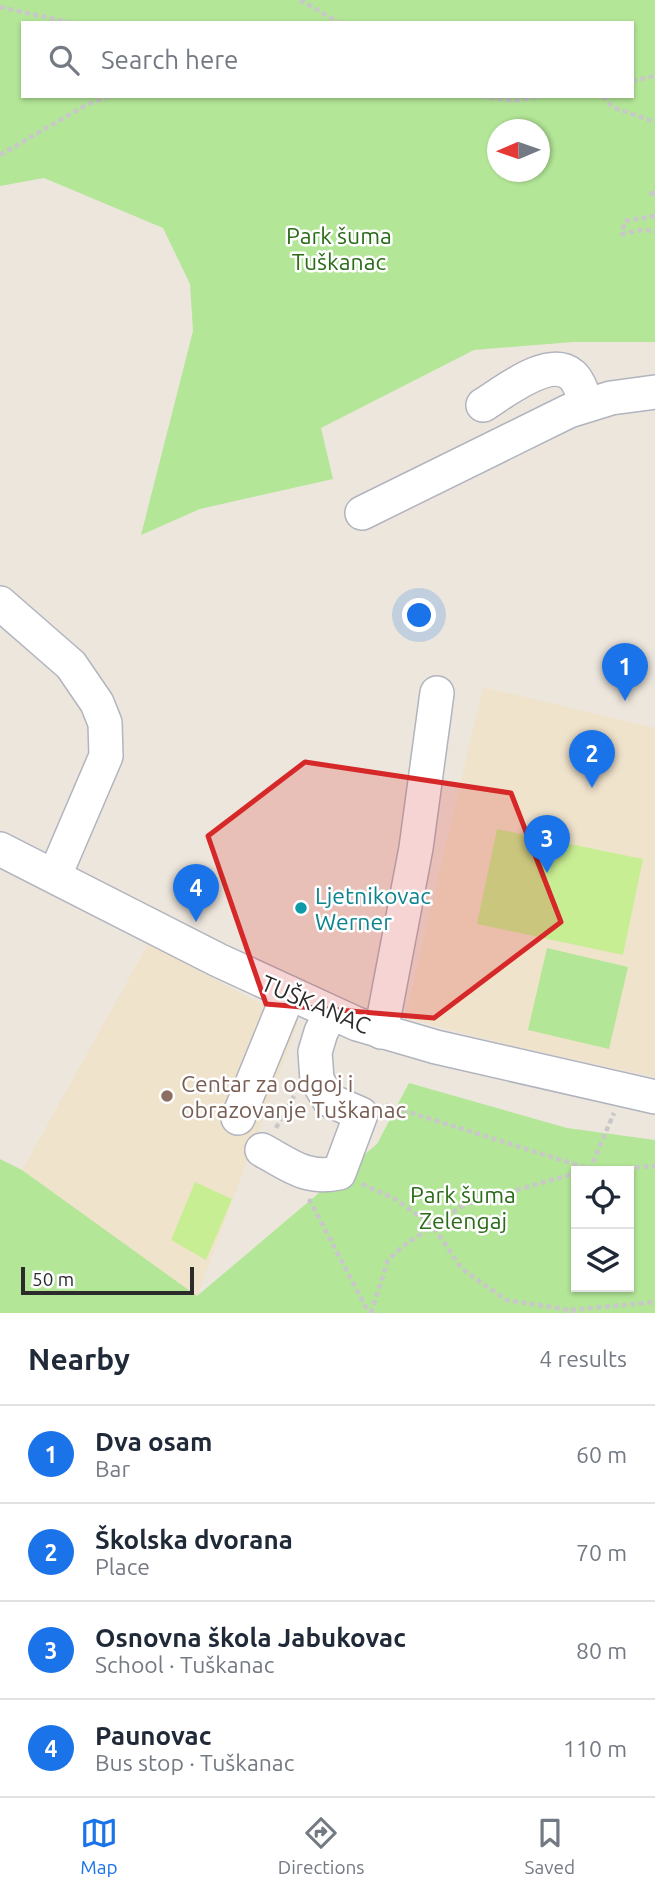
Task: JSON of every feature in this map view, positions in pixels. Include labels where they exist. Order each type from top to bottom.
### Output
[{"type":"street","points":[[483,405],[533,373],[553,370],[566,371],[574,376],[587,404]]},
{"type":"street","points":[[362,513],[569,411],[587,404],[655,392]]},
{"type":"street","points":[[0,603],[71,665],[97,703],[104,723],[104,765],[55,875]]},
{"type":"street","points":[[381,1032],[416,848],[437,694]]},
{"type":"street","name":"TUŠKANAC","points":[[0,849],[218,960],[331,1013],[381,1032],[655,1097]]},
{"type":"street","points":[[238,1118],[289,993]]},
{"type":"street","points":[[262,1150],[324,1174],[361,1114],[328,1100],[316,1074],[315,1052],[331,1013]]},
{"type":"path","points":[[300,0],[337,21]]},
{"type":"path","points":[[0,7],[63,21]]},
{"type":"path","points":[[634,80],[655,76]]},
{"type":"path","points":[[0,155],[86,105],[105,98]]},
{"type":"path","points":[[494,98],[514,101],[530,98]]},
{"type":"path","points":[[605,98],[612,107],[655,122]]},
{"type":"path","points":[[655,216],[625,221],[622,234],[642,230],[655,231]]},
{"type":"path","points":[[262,1150],[300,1087],[305,1080],[316,1074]]},
{"type":"path","points":[[589,1166],[623,1090]]},
{"type":"path","points":[[361,1114],[376,1102],[575,1166]]},
{"type":"path","points":[[634,1167],[655,1166]]},
{"type":"path","points":[[370,1313],[305,1193],[324,1174],[395,1199],[433,1226],[461,1269],[506,1300],[573,1312],[655,1303]]},
{"type":"path","points":[[370,1313],[388,1259],[403,1246],[464,1205],[571,1174]]},
{"type":"highlighted area","points":[[305,762],[511,793],[561,922],[434,1018],[266,1004],[208,836]]},
{"type":"shaded area","points":[[483,687],[655,728],[655,1077],[517,1047],[405,1018]]},
{"type":"shaded area","name":"Centar za odgoj i obrazovanje Tuškanac","points":[[148,944],[298,1023],[197,1297],[22,1170]]},
{"type":"green space","name":"Park šuma Tuškanac","points":[[0,0],[655,0],[655,342],[573,342],[474,350],[321,428],[333,479],[200,509],[141,535],[193,331],[190,284],[163,228],[44,178],[0,186]]},
{"type":"green space","points":[[497,829],[643,859],[623,955],[477,924]]},
{"type":"green space","points":[[547,948],[628,967],[609,1049],[528,1030]]},
{"type":"green space","name":"Park šuma Zelengaj","points":[[409,1083],[567,1128],[655,1140],[655,1313],[0,1313],[0,1159],[22,1170],[197,1296],[377,1144]]},
{"type":"green space","points":[[195,1182],[232,1199],[206,1260],[171,1240]]},
{"type":"place","name":"Dva osam","points":[[625,701]]},
{"type":"place","name":"Školska dvorana","points":[[592,788]]},
{"type":"place","name":"Osnovna škola Jabukovac","points":[[547,873]]},
{"type":"place","name":"Ljetnikovac Werner","points":[[301,908]]},
{"type":"place","name":"Paunovac","points":[[196,922]]},
{"type":"place","name":"Centar za odgoj i obrazovanje Tuškanac","points":[[167,1096]]}]
